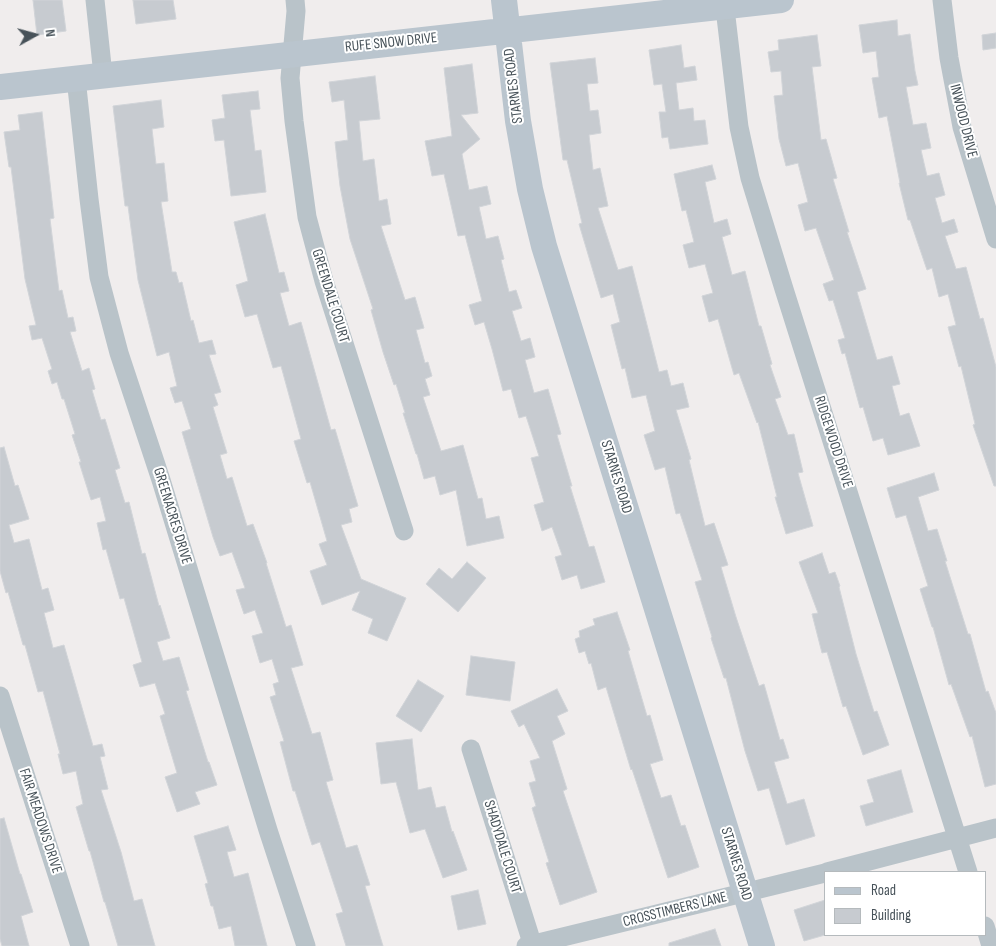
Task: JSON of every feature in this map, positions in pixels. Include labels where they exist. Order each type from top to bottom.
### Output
[{"type":"main road","name":"STARNES ROAD","points":[[504,0],[518,121],[530,189],[544,246],[762,946]]},
{"type":"main road","name":"RUFE SNOW DRIVE","points":[[0,87],[507,31],[724,3],[782,0]]},
{"type":"street","points":[[95,0],[103,75]]},
{"type":"street","name":"GREENDALE COURT","points":[[295,0],[296,11],[290,78],[307,217],[324,281],[404,531]]},
{"type":"street","name":"INWOOD DRIVE","points":[[942,0],[949,58],[962,127],[996,239]]},
{"type":"street","name":"RIDGEWOOD DRIVE","points":[[724,3],[739,127],[750,178],[968,871]]},
{"type":"street","name":"GREENACRES DRIVE","points":[[76,78],[99,277],[117,344],[161,480],[268,830],[306,946]]},
{"type":"street","name":"FAIR MEADOWS DRIVE","points":[[0,696],[80,946]]},
{"type":"street","name":"SHADYDALE COURT","points":[[471,749],[530,945]]},
{"type":"street","name":"CROSSTIMBERS LANE","points":[[830,871],[996,828]]},
{"type":"street","name":"CROSSTIMBERS LANE","points":[[530,945],[824,873]]},
{"type":"street","points":[[986,929],[991,946]]},
{"type":"building","points":[[33,0],[62,0],[66,31],[37,35]]},
{"type":"building","points":[[133,0],[173,0],[176,19],[136,24]]},
{"type":"building","points":[[897,20],[898,36],[910,34],[918,85],[906,87],[913,125],[926,123],[931,148],[921,150],[927,176],[939,173],[945,195],[935,198],[942,223],[954,219],[958,232],[945,236],[956,269],[966,267],[980,319],[983,318],[996,367],[996,486],[994,486],[973,425],[975,424],[961,366],[959,367],[948,327],[956,325],[948,294],[939,297],[932,268],[927,270],[910,220],[908,220],[887,116],[879,118],[872,78],[879,77],[876,51],[863,53],[859,25]]},
{"type":"building","points":[[996,33],[996,48],[983,50],[982,35]]},
{"type":"building","points":[[817,35],[821,66],[812,67],[821,140],[826,139],[837,178],[833,179],[849,232],[847,232],[866,289],[857,292],[877,360],[892,356],[900,384],[892,386],[900,416],[909,413],[920,446],[888,455],[883,438],[873,441],[863,407],[860,408],[845,353],[842,354],[838,340],[845,338],[833,300],[829,301],[823,284],[834,280],[816,228],[805,231],[798,205],[808,202],[798,163],[786,166],[779,139],[774,96],[783,95],[781,71],[771,72],[768,52],[779,50],[778,40]]},
{"type":"building","points":[[681,45],[684,68],[695,66],[697,80],[676,83],[679,110],[693,108],[694,121],[705,120],[708,144],[670,149],[668,137],[662,138],[659,112],[666,112],[662,84],[654,85],[649,50]]},
{"type":"building","points":[[595,58],[598,83],[587,84],[590,111],[598,110],[601,133],[589,135],[593,170],[600,168],[608,206],[598,208],[618,270],[632,266],[659,372],[667,370],[671,386],[683,383],[689,407],[676,410],[691,459],[689,460],[705,526],[714,523],[728,565],[721,567],[736,617],[759,686],[764,684],[780,740],[783,739],[789,758],[774,762],[787,804],[804,799],[815,836],[786,845],[769,788],[758,791],[745,751],[726,678],[724,678],[711,638],[695,582],[702,580],[680,513],[676,514],[665,467],[655,470],[644,435],[655,431],[646,395],[632,398],[625,368],[622,369],[611,325],[620,322],[613,294],[601,298],[579,224],[582,223],[567,160],[563,160],[550,63]]},
{"type":"building","points":[[472,64],[478,113],[461,115],[480,139],[462,154],[469,190],[487,186],[491,204],[479,207],[486,239],[498,236],[504,259],[501,260],[509,292],[516,290],[522,308],[512,311],[521,341],[530,338],[535,357],[525,360],[534,393],[548,389],[561,434],[557,435],[572,486],[570,486],[589,547],[594,546],[605,582],[581,589],[577,575],[562,580],[555,557],[562,555],[552,527],[542,531],[534,505],[544,502],[531,458],[539,456],[526,416],[519,418],[511,389],[503,391],[484,322],[475,325],[469,305],[482,301],[465,235],[458,236],[444,174],[432,176],[425,141],[452,136],[444,68]]},
{"type":"building","points":[[375,76],[380,119],[359,121],[363,161],[374,159],[379,201],[387,199],[391,224],[381,226],[405,300],[415,297],[424,328],[416,330],[425,363],[428,362],[432,376],[425,379],[430,395],[423,397],[441,451],[463,445],[478,499],[482,498],[486,519],[499,516],[504,538],[467,546],[456,490],[440,495],[435,476],[424,479],[396,384],[394,385],[383,352],[371,310],[373,309],[350,239],[340,186],[335,142],[348,140],[344,100],[332,102],[329,82]]},
{"type":"building","points":[[258,91],[260,109],[250,110],[255,151],[261,150],[266,192],[231,196],[224,140],[215,141],[212,120],[225,118],[222,95]]},
{"type":"building","points":[[161,100],[164,127],[152,129],[156,164],[164,163],[168,201],[161,202],[172,272],[176,272],[179,283],[182,282],[191,321],[193,320],[199,343],[212,340],[216,354],[209,355],[221,392],[214,394],[218,405],[213,407],[227,453],[220,455],[227,479],[232,477],[247,526],[253,524],[286,627],[291,625],[303,665],[291,668],[312,734],[320,732],[333,780],[326,782],[346,848],[357,845],[370,885],[365,886],[383,946],[346,946],[336,914],[343,912],[320,842],[312,845],[295,791],[293,791],[280,742],[284,741],[270,697],[276,695],[273,684],[279,682],[272,659],[260,663],[252,636],[263,633],[255,610],[244,614],[236,590],[245,588],[232,552],[220,556],[213,537],[182,432],[191,429],[182,401],[175,403],[170,388],[177,386],[169,352],[157,356],[138,280],[128,206],[125,206],[113,106]]},
{"type":"building","points":[[42,112],[54,218],[50,219],[59,291],[62,290],[68,318],[73,317],[76,331],[70,332],[82,371],[89,368],[95,389],[92,390],[101,420],[105,419],[120,468],[115,470],[125,503],[129,502],[142,554],[145,553],[159,606],[170,638],[157,642],[163,661],[179,657],[189,690],[186,691],[217,785],[195,792],[200,804],[177,812],[165,777],[177,773],[160,716],[165,714],[155,683],[140,687],[133,665],[142,662],[124,598],[120,599],[106,549],[103,550],[97,523],[106,521],[100,497],[91,500],[79,462],[81,462],[72,435],[75,434],[64,399],[62,399],[57,382],[52,384],[48,371],[52,369],[42,338],[32,340],[29,326],[36,325],[25,279],[11,167],[9,167],[4,132],[20,130],[18,115]]},
{"type":"building","points":[[712,165],[716,179],[705,182],[714,223],[727,219],[731,234],[722,237],[732,275],[745,271],[759,326],[761,326],[772,364],[770,365],[781,397],[775,399],[788,435],[794,434],[803,472],[798,473],[813,526],[786,534],[775,497],[777,497],[758,422],[739,373],[734,375],[718,319],[709,322],[702,296],[713,293],[705,264],[689,268],[683,245],[694,242],[686,210],[682,211],[674,174]]},
{"type":"building","points":[[265,214],[279,273],[284,272],[289,291],[280,293],[289,326],[301,322],[331,430],[335,429],[358,506],[349,509],[352,522],[341,525],[361,579],[406,598],[387,641],[368,633],[373,619],[352,610],[360,591],[322,605],[310,571],[327,565],[319,544],[327,541],[310,482],[307,483],[294,441],[301,439],[281,366],[273,368],[257,314],[245,317],[236,285],[248,281],[234,222]]},
{"type":"building","points":[[4,447],[15,486],[18,485],[29,519],[9,525],[14,543],[29,539],[42,590],[48,588],[54,610],[44,613],[53,648],[64,645],[93,746],[102,744],[105,756],[100,757],[108,789],[101,790],[121,852],[134,901],[142,899],[155,946],[118,946],[76,807],[83,804],[76,771],[63,774],[58,754],[60,754],[43,691],[38,692],[8,592],[6,593],[0,571],[0,448]]},
{"type":"building","points":[[934,473],[939,490],[918,497],[928,531],[937,529],[947,561],[945,561],[968,634],[970,634],[986,692],[988,691],[996,713],[996,784],[985,787],[972,736],[970,737],[951,684],[949,685],[920,589],[928,586],[906,515],[896,518],[887,488]]},
{"type":"building","points":[[822,553],[829,574],[835,572],[840,586],[856,654],[874,712],[877,711],[889,745],[863,755],[846,706],[843,707],[827,652],[822,653],[812,614],[818,613],[799,562]]},
{"type":"building","points":[[467,562],[486,578],[458,612],[426,584],[439,568],[452,579]]},
{"type":"building","points":[[617,612],[630,650],[628,651],[647,716],[650,715],[663,760],[650,764],[661,798],[671,795],[681,826],[685,825],[699,867],[668,878],[631,770],[606,687],[598,690],[591,663],[589,664],[585,651],[579,653],[575,639],[580,637],[579,631],[595,625],[593,619]]},
{"type":"building","points":[[471,656],[515,662],[510,701],[466,695]]},
{"type":"building","points":[[418,680],[444,696],[421,732],[396,716]]},
{"type":"building","points":[[557,689],[568,711],[557,716],[565,734],[552,741],[567,789],[563,791],[597,892],[560,905],[546,863],[549,862],[532,808],[536,806],[529,783],[536,781],[530,761],[540,758],[524,724],[519,727],[511,711]]},
{"type":"building","points":[[412,739],[418,790],[431,787],[436,808],[445,806],[452,832],[467,870],[443,878],[425,829],[410,833],[396,782],[381,784],[376,743]]},
{"type":"building","points":[[901,770],[913,812],[866,826],[860,806],[874,802],[867,780]]},
{"type":"building","points":[[4,818],[33,912],[21,916],[29,946],[2,946],[0,939],[0,819]]},
{"type":"building","points":[[228,826],[236,850],[227,852],[234,877],[248,873],[267,946],[235,946],[231,926],[219,929],[213,906],[211,906],[205,884],[208,883],[194,836]]},
{"type":"building","points":[[478,890],[486,924],[458,930],[451,896]]},
{"type":"building","points":[[824,900],[824,935],[804,941],[794,910]]},
{"type":"building","points":[[715,929],[721,946],[669,946],[669,943]]}]
